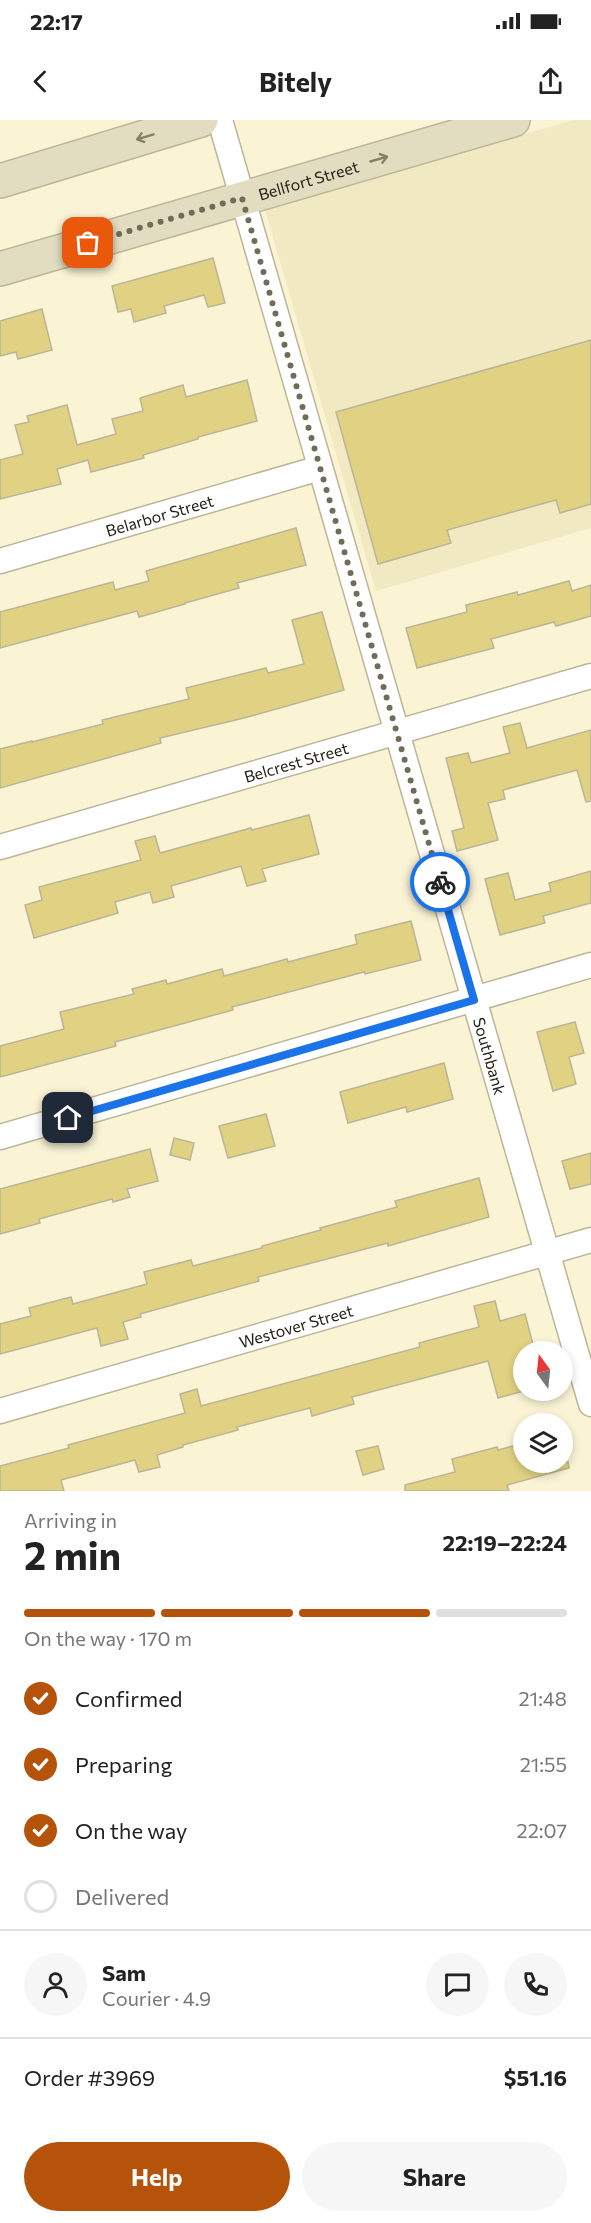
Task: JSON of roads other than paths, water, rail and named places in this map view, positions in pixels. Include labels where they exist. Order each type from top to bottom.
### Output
[{"type":"main road","points":[[0,181],[201,120]]},
{"type":"main road","name":"Bellfort Street","points":[[0,268],[513,120]]},
{"type":"street","name":"Southbank","points":[[220,120],[591,1404]]},
{"type":"street","name":"Belarbor Street","points":[[0,561],[320,468]]},
{"type":"street","name":"Belcrest Street","points":[[0,848],[591,676]]},
{"type":"street","points":[[0,1137],[591,965]]},
{"type":"street","name":"Westover Street","points":[[0,1411],[591,1240]]}]
